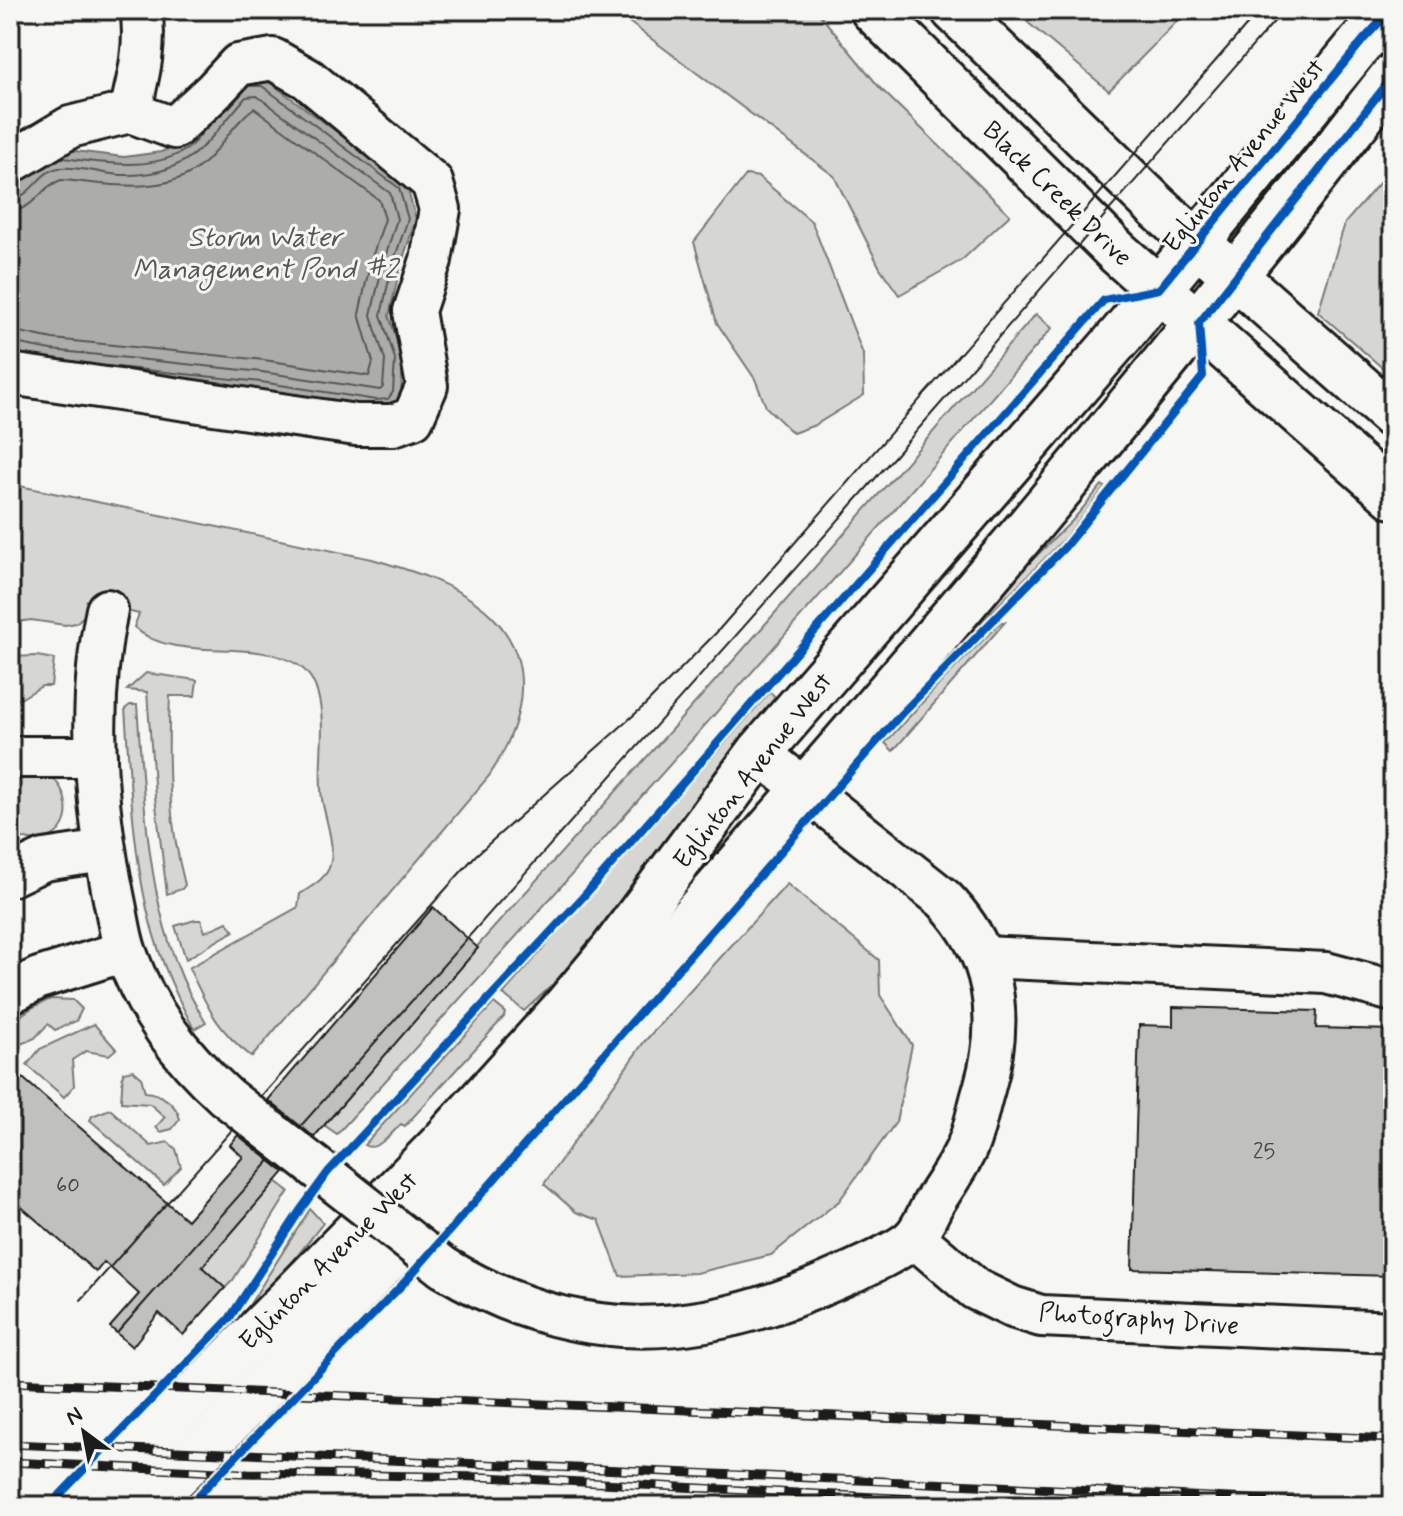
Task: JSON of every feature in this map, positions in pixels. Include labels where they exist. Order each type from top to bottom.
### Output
[{"type":"main road","name":"Black Creek Drive","points":[[873,10],[1109,245],[1393,496]]},
{"type":"main road","points":[[954,10],[1196,243],[1393,416]]},
{"type":"main road","name":"Eglinton Avenue West","points":[[86,1506],[439,1147],[563,1010],[613,950],[759,753],[1159,289],[1391,10]]},
{"type":"main road","name":"Eglinton Avenue West","points":[[146,1506],[302,1349],[443,1200],[805,789],[1199,323],[1393,76]]},
{"type":"street","points":[[130,112],[140,72],[141,10]]},
{"type":"street","points":[[10,163],[70,127],[130,112],[174,128],[238,65],[273,59],[308,79],[432,182],[440,209],[431,260],[414,311],[427,386],[413,418],[393,425],[356,425],[10,374]]},
{"type":"street","points":[[107,610],[98,648],[96,757],[104,851],[125,951],[145,996],[177,1049],[225,1096],[443,1267],[477,1288],[523,1308],[616,1327],[706,1322],[784,1302],[865,1266],[914,1237],[967,1147],[992,1060],[996,1008],[984,957],[961,916],[944,899],[759,753]]},
{"type":"street","points":[[10,757],[96,757]]},
{"type":"street","points":[[10,876],[44,860],[104,851]]},
{"type":"street","points":[[10,993],[39,978],[125,951]]},
{"type":"street","points":[[984,957],[1326,973],[1393,991]]},
{"type":"street","name":"Photography Drive","points":[[914,1237],[975,1289],[1041,1316],[1393,1332]]},
{"type":"shaded area","points":[[613,10],[816,10],[880,88],[1010,215],[962,260],[899,295],[880,268],[834,176]]},
{"type":"shaded area","points":[[1013,10],[1188,10],[1109,91]]},
{"type":"shaded area","points":[[1393,167],[1393,377],[1318,312],[1345,223]]},
{"type":"shaded area","points":[[746,175],[759,177],[812,222],[863,354],[864,395],[815,425],[793,433],[766,407],[755,379],[717,323],[694,242]]},
{"type":"shaded area","points":[[1036,314],[1052,328],[787,633],[337,1134],[324,1125],[481,942],[740,653]]},
{"type":"shaded area","points":[[10,484],[372,559],[401,568],[431,578],[472,600],[502,627],[513,647],[520,668],[518,712],[511,734],[489,776],[252,1057],[221,1027],[189,968],[298,907],[300,894],[318,882],[328,870],[332,849],[322,799],[322,720],[315,686],[302,668],[279,657],[259,652],[170,645],[134,627],[139,614],[88,602],[85,615],[76,623],[65,625],[31,620],[10,623]]},
{"type":"shaded area","points":[[1102,485],[1105,487],[1064,539],[937,667],[980,611],[1072,521]]},
{"type":"shaded area","points":[[1001,622],[1005,622],[893,751],[885,743]]},
{"type":"shaded area","points":[[10,657],[54,659],[51,686],[42,686],[10,705]]},
{"type":"shaded area","points":[[146,673],[197,680],[195,696],[170,696],[170,791],[175,838],[185,885],[167,894],[147,692],[127,690]]},
{"type":"shaded area","points":[[770,692],[781,702],[594,947],[524,1011],[503,994]]},
{"type":"shaded area","points":[[137,705],[147,827],[160,910],[186,987],[206,1022],[194,1029],[161,955],[142,884],[132,809],[125,709]]},
{"type":"shaded area","points":[[10,765],[52,778],[62,790],[66,813],[63,825],[48,838],[27,840],[12,828]]},
{"type":"shaded area","points":[[787,884],[879,960],[880,995],[912,1045],[896,1122],[839,1201],[771,1255],[696,1273],[620,1276],[599,1220],[576,1212],[544,1184],[644,1042]]},
{"type":"shaded area","points":[[201,920],[205,932],[227,922],[234,931],[186,959],[175,926]]},
{"type":"shaded area","points":[[51,999],[73,1000],[82,1009],[76,1021],[55,1030],[48,1024],[35,1038],[16,1046],[10,1041],[18,1019],[29,1009]]},
{"type":"shaded area","points":[[494,1003],[505,1012],[504,1017],[405,1126],[401,1124],[379,1144],[364,1145]]},
{"type":"shaded area","points":[[94,1024],[116,1049],[109,1055],[86,1051],[72,1060],[74,1086],[64,1097],[27,1065],[40,1049]]},
{"type":"shaded area","points":[[133,1070],[141,1077],[145,1092],[162,1097],[175,1108],[180,1119],[172,1129],[160,1132],[156,1127],[165,1117],[150,1104],[121,1102],[123,1072]]},
{"type":"shaded area","points":[[110,1109],[151,1146],[168,1142],[176,1149],[181,1167],[164,1185],[90,1120],[92,1116]]},
{"type":"shaded area","points":[[276,1181],[289,1191],[225,1288],[202,1267]]},
{"type":"shaded area","points":[[310,1209],[323,1223],[253,1312],[248,1307]]},
{"type":"water","name":"Storm Water Management Pond #2","points":[[238,78],[264,78],[406,183],[416,219],[389,316],[403,358],[401,394],[395,407],[376,408],[260,389],[48,368],[10,360],[10,184],[36,157],[58,149],[124,157],[161,152],[184,142]]},
{"type":"building","points":[[433,907],[478,948],[314,1137],[268,1100]]},
{"type":"building","points":[[1173,1007],[1317,1011],[1316,1028],[1393,1030],[1393,1276],[1132,1269],[1139,1025],[1173,1026]]},
{"type":"building","points":[[10,1067],[187,1220],[243,1157],[230,1145],[238,1135],[284,1172],[202,1267],[225,1288],[183,1335],[159,1313],[132,1347],[110,1327],[139,1294],[104,1262],[96,1272],[10,1197]]},
{"type":"tram line","points":[[81,1300],[476,855],[644,706],[716,633],[1260,10]]},
{"type":"tram line","points":[[118,1332],[873,481],[1284,10]]},
{"type":"railway","points":[[10,1382],[1393,1439]]},
{"type":"railway","points":[[10,1444],[999,1486],[1381,1506]]},
{"type":"railway","points":[[10,1462],[240,1473],[485,1477],[1052,1506]]},
{"type":"cycle path","points":[[49,1506],[229,1319],[328,1172],[582,898],[1104,300],[1159,289],[1391,10]]},
{"type":"cycle path","points":[[188,1506],[402,1285],[901,714],[1064,548],[1203,376],[1199,323],[1393,76]]}]
